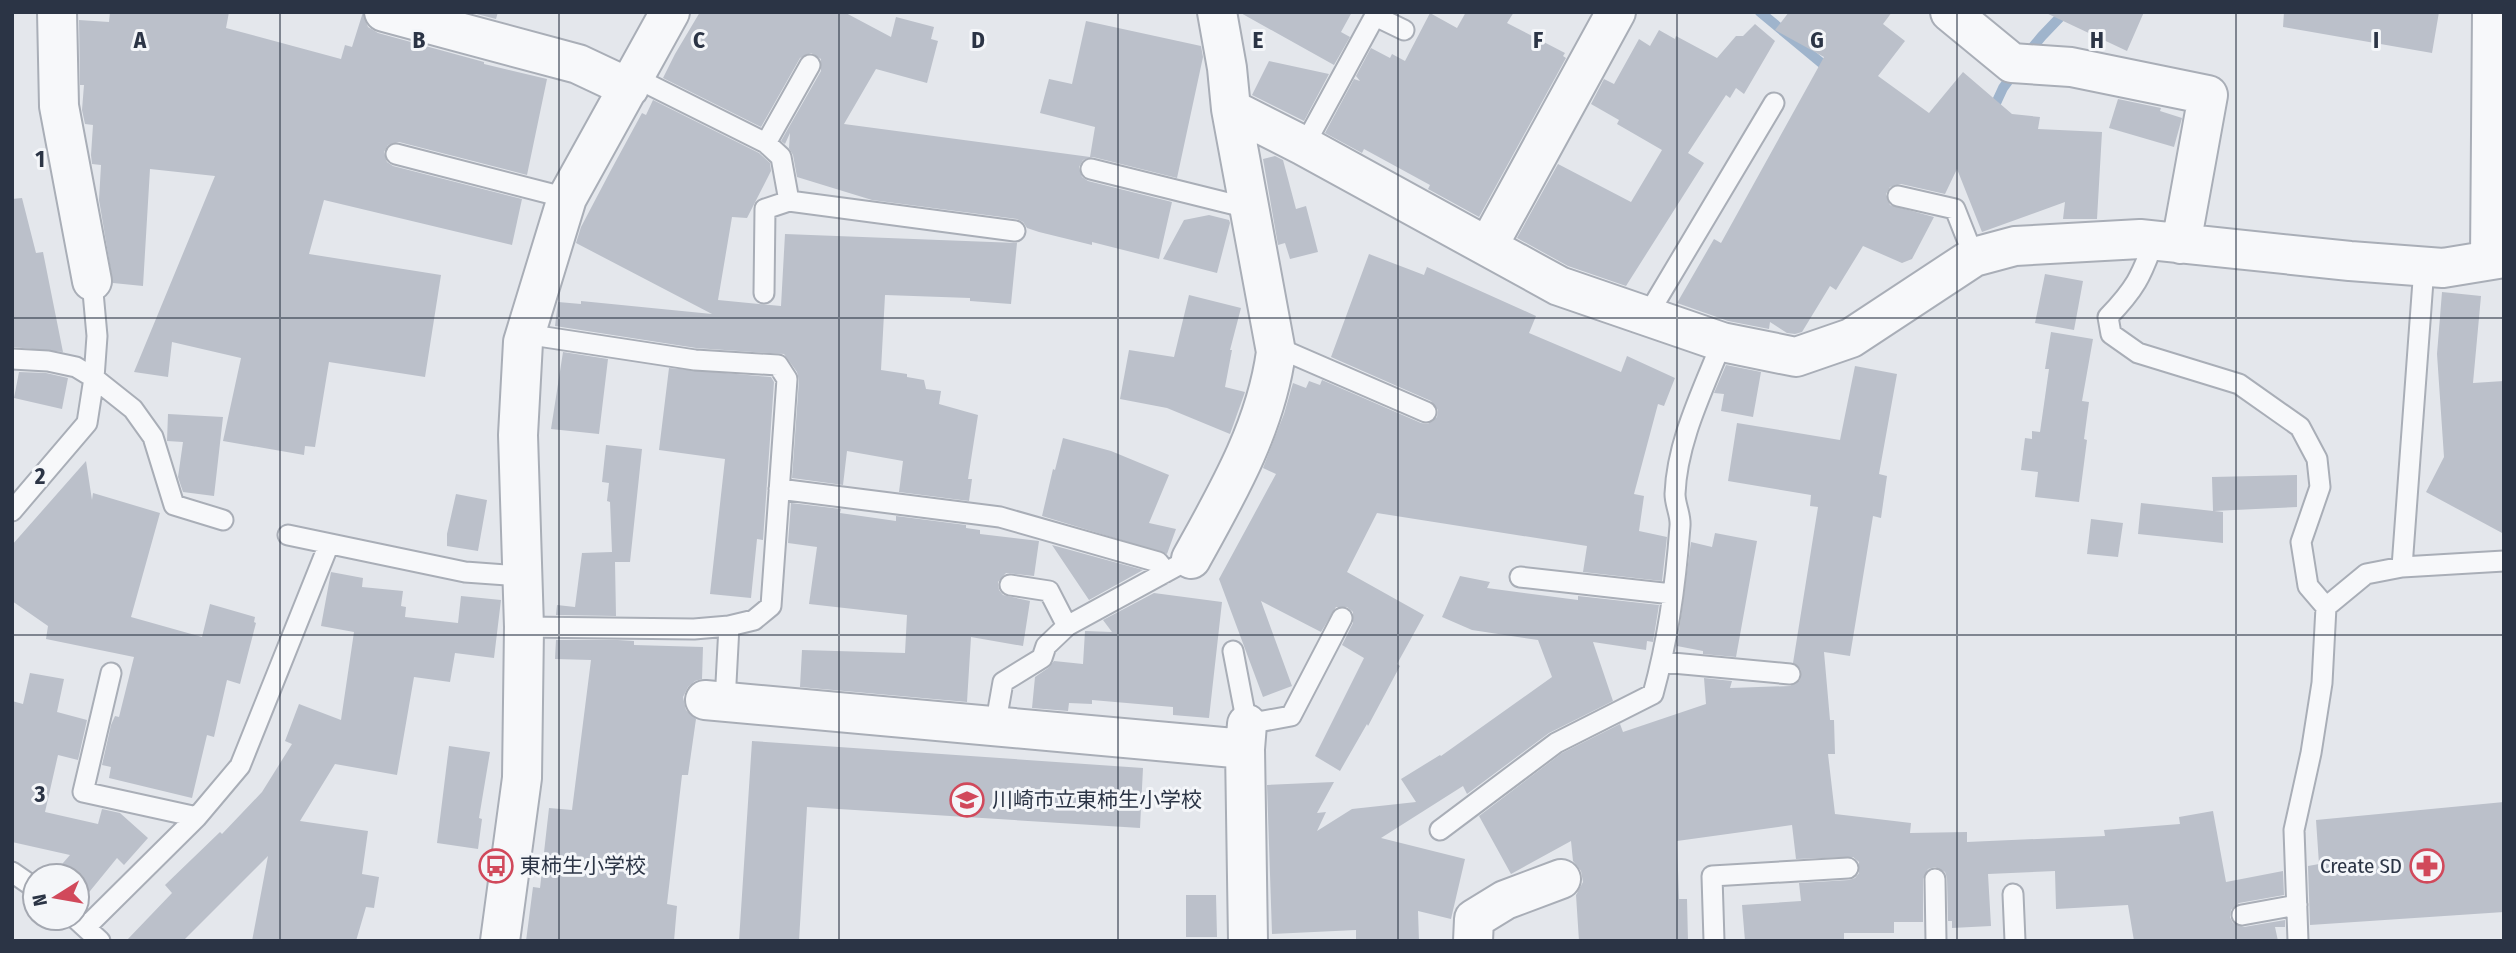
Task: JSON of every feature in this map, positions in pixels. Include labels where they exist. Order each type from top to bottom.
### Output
[{"type":"street","points":[[57,12],[59,106],[92,281]]},
{"type":"street","points":[[384,12],[578,64],[631,83]]},
{"type":"street","points":[[500,941],[522,778],[524,627],[518,435],[525,334],[567,198],[670,12]]},
{"type":"street","points":[[1178,566],[1240,469],[1273,377],[1276,352],[1248,208],[1217,12]]},
{"type":"street","points":[[1951,12],[2012,63],[2071,67],[2208,96],[2167,242]]},
{"type":"street","points":[[1231,109],[1304,146],[1559,286],[1722,342],[1796,357],[1851,338],[1973,257],[2015,246],[2140,239],[2444,268],[2497,259],[2492,12]]},
{"type":"street","points":[[1488,246],[1629,15]]},
{"type":"street","points":[[715,701],[995,727],[1246,737],[1248,941]]},
{"type":"street","points":[[1473,941],[1474,919],[1505,900],[1561,879]]},
{"type":"lane","points":[[1304,146],[1376,14],[1404,30]]},
{"type":"lane","points":[[766,143],[810,65]]},
{"type":"lane","points":[[631,83],[766,143],[781,157],[789,201]]},
{"type":"lane","points":[[1647,316],[1774,103]]},
{"type":"lane","points":[[397,154],[567,198]]},
{"type":"lane","points":[[1091,169],[1248,208]]},
{"type":"lane","points":[[1898,196],[1955,209],[1973,257]]},
{"type":"lane","points":[[764,293],[765,209],[789,201],[1014,231]]},
{"type":"lane","points":[[2167,242],[2143,271],[2130,294],[2108,317],[2111,334],[2138,353],[2239,384],[2300,427],[2316,459],[2319,486],[2301,542],[2308,586],[2326,607],[2322,683],[2311,753],[2294,830],[2298,941]]},
{"type":"lane","points":[[2402,567],[2424,267]]},
{"type":"lane","points":[[12,511],[87,423],[97,336],[92,281]]},
{"type":"lane","points":[[524,627],[694,629],[729,626],[754,620],[771,606],[788,379],[778,365],[695,360],[525,334]]},
{"type":"lane","points":[[1440,830],[1556,743],[1653,694],[1662,662],[1672,594],[1680,522],[1675,496],[1680,463],[1691,420],[1722,342]]},
{"type":"lane","points":[[1276,352],[1290,353],[1426,412]]},
{"type":"lane","points":[[12,359],[48,361],[76,367],[94,378],[134,410],[153,438],[174,505],[223,520]]},
{"type":"lane","points":[[779,489],[1000,517],[1178,566]]},
{"type":"lane","points":[[289,535],[464,572],[522,576]]},
{"type":"lane","points":[[91,925],[197,817],[240,766],[329,544]]},
{"type":"lane","points":[[2326,607],[2367,575],[2402,567],[2504,561]]},
{"type":"lane","points":[[995,727],[1003,682],[1042,658],[1046,646],[1068,626],[1178,566]]},
{"type":"lane","points":[[1520,577],[1672,594]]},
{"type":"lane","points":[[1010,585],[1049,591],[1068,626]]},
{"type":"lane","points":[[1233,651],[1246,737],[1291,716],[1342,618]]},
{"type":"lane","points":[[715,701],[729,626]]},
{"type":"lane","points":[[1662,662],[1790,674]]},
{"type":"lane","points":[[111,673],[83,792],[197,817]]},
{"type":"lane","points":[[1714,941],[1712,876],[1848,868]]},
{"type":"lane","points":[[1935,878],[1936,941]]},
{"type":"lane","points":[[2013,894],[2015,941]]},
{"type":"lane","points":[[2242,915],[2297,905]]},
{"type":"building","points":[[110,12],[229,12],[226,28],[341,59],[345,45],[352,47],[363,12],[368,27],[378,33],[547,79],[527,175],[399,142],[388,145],[384,152],[387,162],[393,166],[522,199],[512,245],[324,200],[309,254],[441,275],[425,377],[329,362],[315,447],[305,446],[304,455],[223,441],[241,358],[172,342],[168,377],[134,372],[215,176],[150,169],[143,286],[113,283],[99,200],[101,165],[92,164],[93,125],[85,124],[82,110],[84,85],[80,85],[79,20],[109,22]]},
{"type":"building","points":[[469,12],[498,12],[496,19]]},
{"type":"building","points":[[700,12],[844,12],[891,37],[896,17],[934,27],[931,39],[938,41],[927,83],[876,69],[844,124],[1090,157],[1095,127],[1040,113],[1049,79],[1072,84],[1086,21],[1201,46],[1203,57],[1177,178],[1093,157],[1083,160],[1079,167],[1082,177],[1088,181],[1172,202],[1159,259],[1039,232],[1027,228],[1017,219],[872,200],[797,177],[789,148],[790,133],[785,144],[781,141],[821,71],[821,59],[811,53],[800,58],[761,127],[663,78]]},
{"type":"building","points":[[1239,12],[1352,12],[1341,32],[1350,37],[1334,65]]},
{"type":"building","points":[[1466,12],[1514,12],[1507,23],[1565,53],[1563,56],[1566,58],[1479,217],[1428,189],[1430,185],[1364,149],[1362,153],[1325,133],[1354,79],[1360,81],[1356,76],[1371,48],[1390,58],[1392,54],[1405,61],[1430,13],[1457,28]]},
{"type":"building","points":[[1789,12],[1892,12],[1883,24],[1905,41],[1878,76],[1929,113],[1963,72],[2012,114],[2040,117],[2038,129],[2102,132],[2097,219],[2063,219],[2065,202],[1982,232],[1957,169],[1945,194],[1901,184],[1890,187],[1886,194],[1890,205],[1934,217],[1912,259],[1902,263],[1863,246],[1836,290],[1830,286],[1802,332],[1787,333],[1770,322],[1769,329],[1728,321],[1677,303],[1714,239],[1721,243],[1824,57],[1775,30]]},
{"type":"building","points":[[2044,12],[2144,12],[2127,51]]},
{"type":"building","points":[[2284,12],[2439,12],[2432,53],[2283,27]]},
{"type":"building","points":[[1755,24],[1775,41],[1744,94],[1736,88],[1730,98],[1726,95],[1688,153],[1704,163],[1626,286],[1568,266],[1517,238],[1558,164],[1631,202],[1662,150],[1617,124],[1619,120],[1591,104],[1604,79],[1614,84],[1639,39],[1650,46],[1659,30],[1717,58],[1736,36],[1743,36]]},
{"type":"building","points":[[1269,61],[1329,74],[1304,121],[1252,95]]},
{"type":"building","points":[[2118,99],[2161,108],[2160,111],[2182,118],[2174,147],[2109,128]]},
{"type":"building","points":[[653,100],[759,153],[770,163],[771,171],[747,218],[732,217],[718,300],[781,306],[785,234],[1017,243],[1011,304],[970,301],[970,298],[885,295],[881,370],[924,380],[926,389],[941,391],[939,404],[978,415],[968,479],[972,479],[969,501],[899,492],[903,461],[847,451],[843,485],[792,478],[799,380],[797,372],[784,354],[696,348],[555,326],[558,302],[581,304],[581,301],[712,314],[576,243],[581,227],[611,170],[642,113],[646,115]]},
{"type":"building","points":[[1275,156],[1283,160],[1296,209],[1306,206],[1318,252],[1290,259],[1285,243],[1278,245],[1263,159]]},
{"type":"building","points":[[22,198],[36,253],[43,252],[63,352],[12,347],[12,199]]},
{"type":"building","points":[[1209,215],[1229,220],[1230,223],[1217,273],[1163,259],[1184,220]]},
{"type":"building","points":[[1369,254],[1424,275],[1427,267],[1536,316],[1529,333],[1621,372],[1627,356],[1675,378],[1664,406],[1658,404],[1634,494],[1644,496],[1639,531],[1667,537],[1662,581],[1583,572],[1587,546],[1377,513],[1347,572],[1424,615],[1368,726],[1367,724],[1340,771],[1315,756],[1364,658],[1342,645],[1353,623],[1353,612],[1347,607],[1336,607],[1321,632],[1261,601],[1292,686],[1263,697],[1219,579],[1276,474],[1263,468],[1293,383],[1306,388],[1309,381],[1320,385],[1322,380],[1421,423],[1428,424],[1437,417],[1438,410],[1431,401],[1331,357]]},
{"type":"building","points":[[2045,274],[2083,281],[2074,330],[2035,323]]},
{"type":"building","points":[[2442,292],[2481,296],[2473,383],[2504,381],[2504,534],[2426,492],[2444,457],[2437,354]]},
{"type":"building","points":[[1189,295],[1241,308],[1230,350],[1225,387],[1245,392],[1230,434],[1167,408],[1120,399],[1129,350],[1174,357]]},
{"type":"building","points":[[2051,332],[2093,339],[2082,401],[2089,402],[2079,502],[2035,497],[2038,472],[2021,470],[2025,438],[2032,439],[2032,431],[2040,432]]},
{"type":"building","points":[[563,352],[608,359],[599,434],[551,429]]},
{"type":"building","points":[[1726,365],[1761,372],[1753,417],[1721,411],[1724,394],[1714,393]]},
{"type":"building","points":[[1855,366],[1897,374],[1879,474],[1887,476],[1881,518],[1873,516],[1850,656],[1824,652],[1830,720],[1834,720],[1835,754],[1828,754],[1835,814],[1911,823],[1910,833],[1967,832],[1967,842],[2105,836],[2104,830],[2180,824],[2179,817],[2213,811],[2226,882],[2283,871],[2284,895],[2239,903],[2231,910],[2230,917],[2233,923],[2244,927],[2285,920],[2285,927],[2275,927],[2278,941],[2134,941],[2128,905],[2056,909],[2055,871],[1988,874],[1991,926],[1952,928],[1952,921],[1948,921],[1947,878],[1945,872],[1935,867],[1928,869],[1923,879],[1923,922],[1894,922],[1894,933],[1844,933],[1844,939],[1827,941],[1745,941],[1742,905],[1801,901],[1799,883],[1849,880],[1859,873],[1859,862],[1853,857],[1796,859],[1792,825],[1677,841],[1679,899],[1687,899],[1688,941],[1579,941],[1576,895],[1583,882],[1581,871],[1573,861],[1571,841],[1511,874],[1479,816],[1562,753],[1620,724],[1623,732],[1706,704],[1704,678],[1732,681],[1730,688],[1790,686],[1800,680],[1801,670],[1793,663],[1818,507],[1810,506],[1811,495],[1728,481],[1737,423],[1840,440]]},
{"type":"building","points":[[669,368],[771,377],[774,382],[763,540],[757,539],[751,598],[710,594],[725,459],[659,450]]},
{"type":"building","points":[[19,372],[46,373],[68,378],[62,409],[14,398]]},
{"type":"building","points":[[168,414],[223,417],[214,496],[183,492],[178,477],[183,442],[167,441]]},
{"type":"building","points":[[1063,438],[1111,451],[1169,475],[1149,523],[1176,529],[1167,554],[1042,516]]},
{"type":"building","points":[[606,445],[642,449],[630,562],[615,562],[616,616],[556,615],[557,605],[575,607],[582,553],[612,552],[610,502],[607,501],[609,483],[602,482]]},
{"type":"building","points":[[86,461],[92,500],[93,493],[160,513],[131,617],[202,637],[210,604],[255,617],[256,623],[240,684],[227,680],[214,737],[207,735],[192,798],[109,778],[111,767],[102,765],[111,725],[115,716],[119,717],[134,657],[46,639],[48,626],[12,601],[12,545]]},
{"type":"building","points":[[2297,475],[2297,507],[2214,511],[2223,512],[2223,543],[2138,534],[2141,503],[2213,511],[2212,477]]},
{"type":"building","points":[[456,494],[487,500],[478,551],[447,546]]},
{"type":"building","points":[[791,503],[841,509],[840,513],[896,521],[896,516],[966,525],[966,528],[980,530],[980,534],[1039,541],[1034,576],[1006,573],[998,582],[1003,595],[1030,601],[1023,646],[971,637],[967,702],[800,687],[802,650],[905,653],[907,615],[809,604],[817,547],[788,543]]},
{"type":"building","points":[[2091,519],[2123,523],[2118,557],[2087,554]]},
{"type":"building","points":[[1715,533],[1757,541],[1736,657],[1703,654],[1703,651],[1677,646],[1691,542],[1712,547]]},
{"type":"building","points":[[1052,545],[1143,570],[1089,600]]},
{"type":"building","points":[[331,572],[363,578],[362,587],[403,591],[401,606],[406,607],[405,617],[458,623],[461,596],[501,600],[494,658],[455,653],[450,682],[414,677],[397,775],[335,764],[300,821],[368,831],[362,874],[379,877],[374,908],[366,907],[356,941],[252,941],[268,856],[183,941],[126,941],[172,893],[165,885],[220,832],[222,834],[262,792],[292,744],[285,741],[299,704],[341,720],[354,632],[321,626]]},
{"type":"building","points":[[1460,576],[1490,582],[1487,588],[1578,600],[1578,596],[1659,605],[1653,642],[1647,641],[1646,650],[1593,642],[1613,701],[1549,733],[1467,794],[1463,786],[1381,838],[1465,859],[1451,919],[1418,911],[1419,941],[1356,941],[1356,930],[1272,934],[1267,785],[1334,782],[1317,813],[1326,812],[1317,831],[1352,809],[1416,802],[1401,779],[1441,756],[1552,677],[1538,640],[1472,630],[1442,617]]},
{"type":"building","points":[[1154,593],[1222,602],[1209,718],[1173,715],[1173,707],[1092,700],[1092,704],[1069,703],[1068,711],[1032,708],[1035,677],[1054,661],[1083,664],[1085,631],[1112,632],[1103,620]]},
{"type":"building","points":[[556,640],[618,640],[634,641],[634,645],[703,647],[702,679],[688,687],[683,697],[686,710],[696,719],[688,775],[682,775],[667,904],[677,906],[674,941],[526,941],[533,887],[540,888],[549,808],[572,810],[591,660],[555,659]]},
{"type":"building","points":[[30,673],[64,679],[57,712],[87,720],[78,760],[58,755],[45,812],[98,824],[102,809],[120,813],[148,838],[124,865],[117,858],[91,890],[91,862],[64,862],[70,855],[12,842],[12,701],[23,704]]},
{"type":"building","points":[[752,741],[1143,768],[1140,828],[807,807],[799,941],[739,941]]},
{"type":"building","points":[[449,746],[490,752],[479,818],[482,819],[478,849],[437,843]]},
{"type":"building","points":[[2504,802],[2504,912],[2310,925],[2308,866],[2319,864],[2316,820]]},
{"type":"building","points":[[1186,895],[1216,895],[1217,937],[1186,937]]},
{"type":"waterway","points":[[1760,12],[1831,71]]},
{"type":"waterway","points":[[2027,54],[2065,12]]},
{"type":"waterway","points":[[1991,114],[2003,88],[2016,70]]},
{"type":"place","name":"川崎市立東柿生小学校","points":[[967,800]]},
{"type":"place","name":"東柿生小学校","points":[[496,866]]},
{"type":"place","name":"Create SD","points":[[2427,866]]}]
